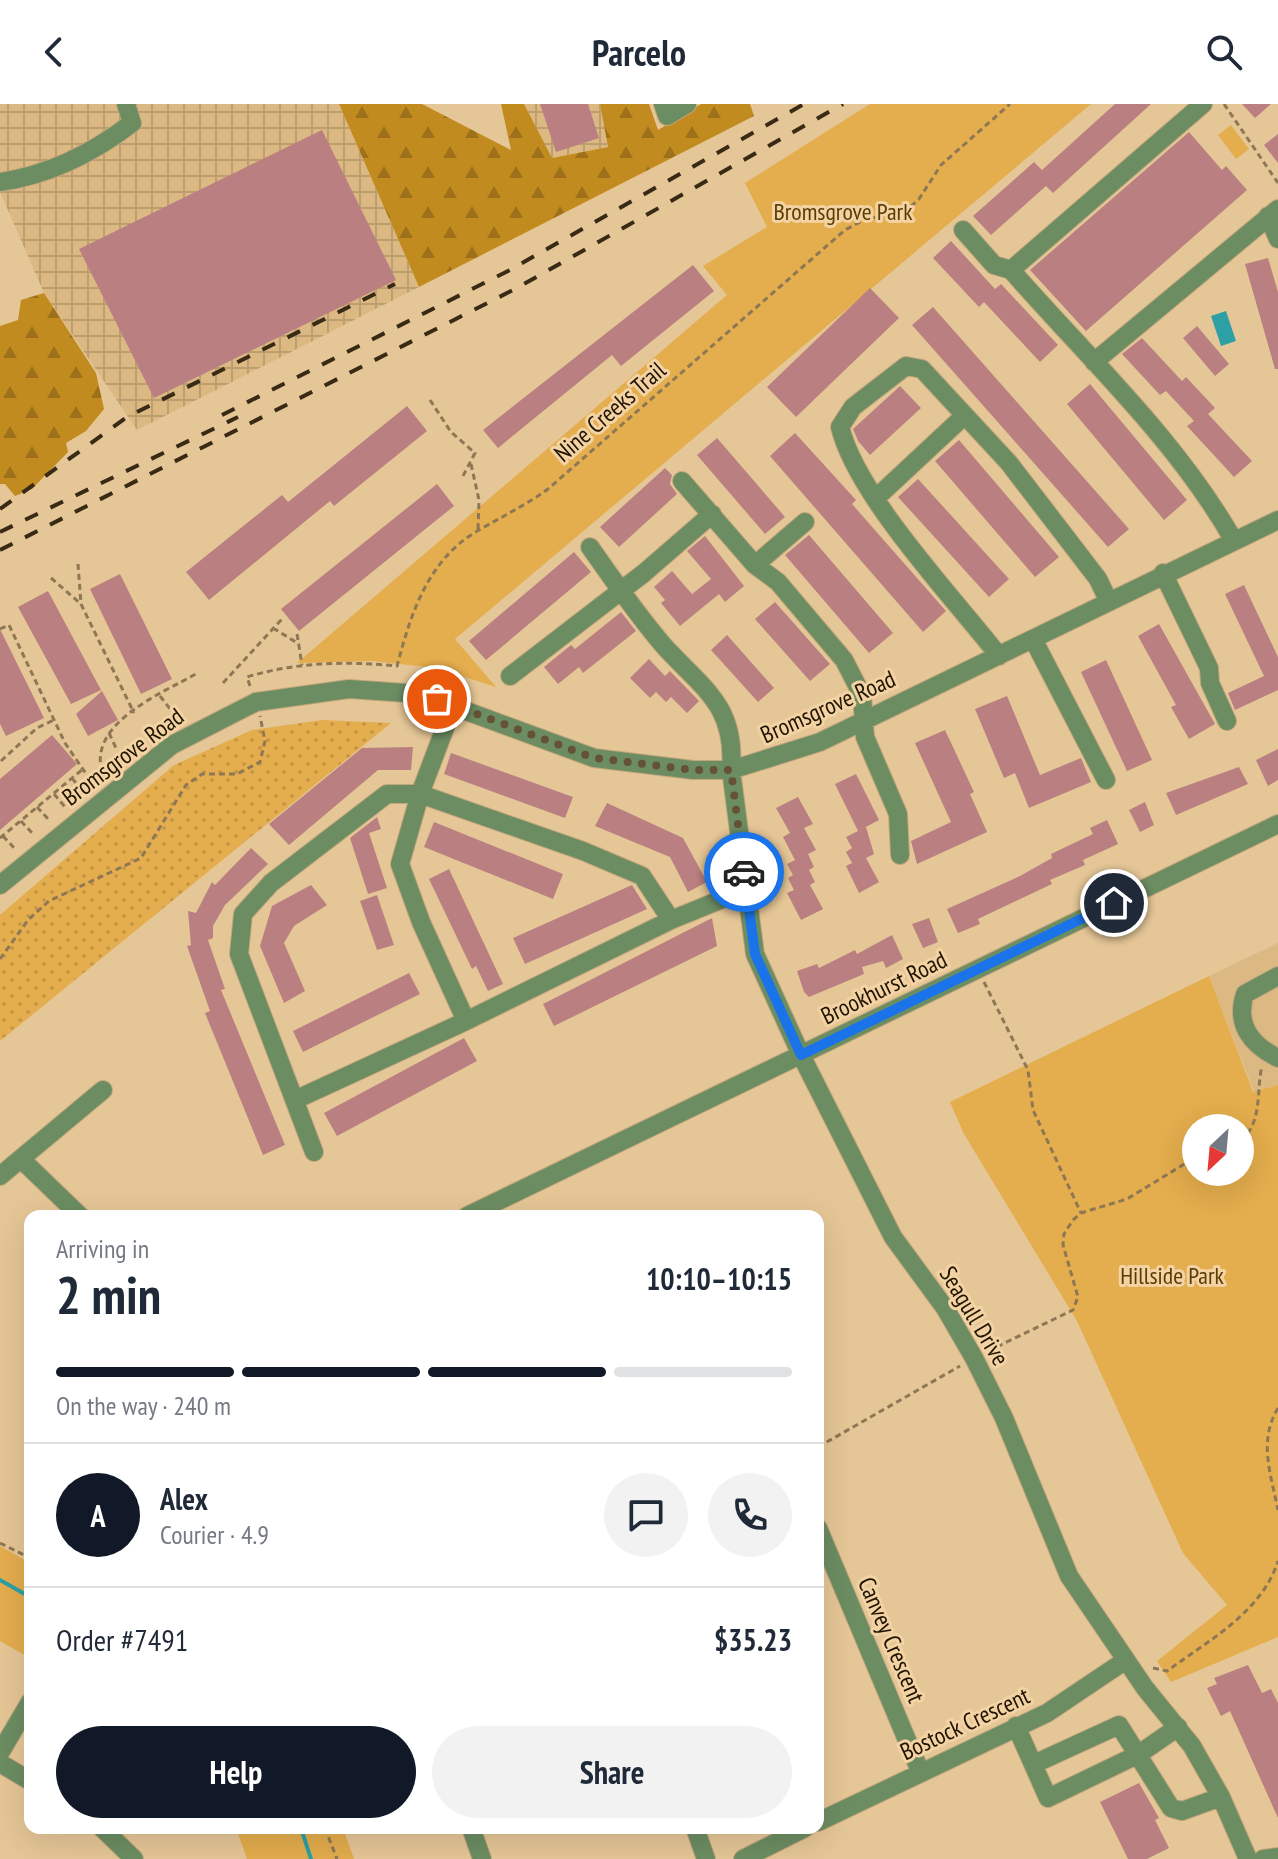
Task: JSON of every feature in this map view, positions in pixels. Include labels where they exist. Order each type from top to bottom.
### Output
[{"type":"street","points":[[0,182],[68,163],[106,143],[132,123],[126,104]]},
{"type":"street","points":[[663,104],[667,116],[687,104]]},
{"type":"street","points":[[1011,270],[1203,104]]},
{"type":"street","points":[[1094,362],[1273,212],[1278,239]]},
{"type":"street","points":[[963,230],[994,265],[1011,270],[1094,362],[1211,501],[1234,541]]},
{"type":"street","points":[[999,656],[875,499],[845,447],[840,427],[853,407],[906,366],[922,369],[1009,463],[1098,579],[1109,602]]},
{"type":"street","points":[[875,499],[964,416]]},
{"type":"street","points":[[682,481],[755,565],[778,582],[844,660],[862,695],[865,737],[898,814],[900,855]]},
{"type":"street","points":[[510,676],[712,514]]},
{"type":"street","name":"Bromsgrove Road","points":[[0,885],[172,745],[256,702],[298,693],[349,689],[420,694],[594,758],[693,770],[731,770],[807,747],[1278,520]]},
{"type":"street","points":[[755,565],[805,522]]},
{"type":"street","name":"Seagull Drive","points":[[590,547],[665,647],[719,704],[733,741],[731,770],[755,954],[801,1055],[893,1237],[945,1308],[974,1358],[1004,1418],[1069,1576],[1126,1660],[1178,1727],[1221,1797],[1248,1859]]},
{"type":"street","points":[[1163,573],[1209,668],[1210,683],[1227,721]]},
{"type":"street","points":[[1033,639],[1106,780]]},
{"type":"street","points":[[454,704],[420,794],[400,864],[421,922],[466,1021]]},
{"type":"street","points":[[314,1152],[239,954],[243,914],[271,883],[387,794],[420,794],[583,851],[642,876],[671,920]]},
{"type":"street","name":"Brookhurst Road","points":[[479,1210],[1278,824]]},
{"type":"street","points":[[295,1100],[466,1021],[671,920],[747,889]]},
{"type":"street","points":[[1275,1063],[1253,1042],[1242,1017],[1245,994],[1278,976]]},
{"type":"street","points":[[0,1176],[103,1090]]},
{"type":"street","points":[[21,1159],[74,1210]]},
{"type":"street","name":"Canvey Crescent","points":[[824,1542],[920,1771]]},
{"type":"street","name":"Bostock Crescent","points":[[824,1819],[1072,1698],[1126,1660]]},
{"type":"street","points":[[0,1753],[24,1712]]},
{"type":"street","points":[[1034,1764],[1119,1725],[1171,1808],[1182,1811],[1221,1797]]},
{"type":"street","points":[[1016,1726],[1048,1798],[1139,1754],[1178,1727]]},
{"type":"street","points":[[0,1763],[24,1777]]},
{"type":"street","points":[[108,1834],[134,1859]]},
{"type":"street","points":[[473,1834],[482,1859]]},
{"type":"street","points":[[697,1834],[706,1859]]},
{"type":"street","points":[[743,1859],[793,1834]]},
{"type":"street","points":[[1263,1859],[1278,1857]]},
{"type":"path","name":"Nine Creeks Trail","points":[[253,694],[247,677],[302,665],[397,666],[412,609],[439,565],[478,530],[515,513],[548,489],[845,230],[864,220],[906,211],[941,165],[1010,104]]},
{"type":"path","points":[[1224,104],[1278,183]]},
{"type":"path","points":[[430,400],[451,432],[475,453],[463,476]]},
{"type":"path","points":[[471,464],[479,500],[478,530]]},
{"type":"path","points":[[78,564],[81,604],[134,713]]},
{"type":"path","points":[[51,578],[81,604]]},
{"type":"path","points":[[223,683],[282,619]]},
{"type":"path","points":[[0,629],[9,625],[54,720],[93,784]]},
{"type":"path","points":[[273,628],[299,644]]},
{"type":"path","points":[[297,634],[302,665]]},
{"type":"path","points":[[102,772],[100,755],[108,731],[159,695],[196,674]]},
{"type":"path","points":[[159,695],[170,709]]},
{"type":"path","points":[[0,959],[28,920],[49,901],[141,858],[186,785],[202,774],[237,774],[260,762],[265,741],[260,718]]},
{"type":"path","points":[[0,760],[37,728],[54,720]]},
{"type":"path","points":[[108,731],[116,748]]},
{"type":"path","points":[[15,849],[2,837],[83,769]]},
{"type":"path","points":[[72,778],[83,792]]},
{"type":"path","points":[[54,794],[65,807]]},
{"type":"path","points":[[37,807],[49,820]]},
{"type":"path","points":[[21,821],[33,834]]},
{"type":"path","points":[[977,970],[1028,1070],[1033,1110],[1081,1213]]},
{"type":"path","points":[[1254,1120],[1263,1064],[1275,1063]]},
{"type":"path","points":[[824,1444],[974,1358],[1073,1310],[1078,1297],[1063,1245],[1064,1234],[1081,1213],[1127,1199],[1182,1166]]},
{"type":"path","points":[[1278,1408],[1268,1433],[1266,1452],[1278,1510]]},
{"type":"path","points":[[0,1543],[24,1555]]},
{"type":"path","points":[[1126,1660],[1167,1671],[1234,1622],[1272,1579],[1278,1561]]},
{"type":"path","points":[[327,1834],[337,1859]]},
{"type":"shaded area","points":[[0,104],[339,104],[419,287],[137,430],[44,293],[0,192]]},
{"type":"shaded area","points":[[524,104],[600,104],[608,147],[551,158]]},
{"type":"shaded area","points":[[1278,943],[1278,1085],[1254,1092],[1209,976]]},
{"type":"green space","points":[[339,104],[422,104],[511,150],[501,104],[524,104],[552,158],[608,147],[600,104],[649,104],[658,130],[701,104],[750,104],[754,116],[419,287]]},
{"type":"green space","name":"Bromsgrove Park","points":[[870,104],[1091,104],[455,639],[496,687],[437,668],[372,661],[297,663],[727,295],[703,266],[767,227],[745,183]]},
{"type":"green space","points":[[1231,125],[1249,149],[1236,159],[1218,135]]},
{"type":"green space","points":[[44,293],[96,373],[104,409],[86,431],[66,443],[68,452],[32,489],[15,496],[5,484],[0,484],[0,326],[18,320],[21,300]]},
{"type":"green space","points":[[322,720],[391,723],[0,1041],[0,915],[174,765],[252,730]]},
{"type":"green space","name":"Hillside Park","points":[[1209,976],[1253,1092],[1278,1085],[1278,1637],[1171,1682],[1157,1661],[1227,1605],[1183,1553],[1077,1321],[964,1134],[950,1102]]},
{"type":"green space","points":[[0,1546],[24,1560],[24,1655],[0,1641]]},
{"type":"green space","points":[[238,1834],[345,1834],[354,1859],[247,1859]]},
{"type":"water","points":[[1226,311],[1236,341],[1221,346],[1211,316]]},
{"type":"building","points":[[540,104],[588,104],[599,138],[556,152]]},
{"type":"building","points":[[1115,104],[1151,104],[1053,193],[1046,186],[991,235],[973,216],[1034,162],[1042,170]]},
{"type":"building","points":[[1242,104],[1271,104],[1255,118]]},
{"type":"building","points":[[322,130],[396,280],[154,398],[79,249]]},
{"type":"building","points":[[1189,132],[1222,170],[1226,166],[1247,190],[1086,331],[1030,270]]},
{"type":"building","points":[[1278,134],[1278,163],[1264,145]]},
{"type":"building","points":[[951,241],[995,289],[1001,284],[1058,345],[1040,362],[984,302],[979,307],[933,258]]},
{"type":"building","points":[[1268,258],[1278,292],[1278,369],[1275,369],[1245,264]]},
{"type":"building","points":[[693,265],[714,291],[621,366],[612,355],[498,448],[483,430]]},
{"type":"building","points":[[870,288],[899,318],[796,417],[767,387]]},
{"type":"building","points":[[933,307],[1129,529],[1108,547],[912,325]]},
{"type":"building","points":[[1197,326],[1229,364],[1215,376],[1183,338]]},
{"type":"building","points":[[1142,338],[1182,381],[1186,377],[1215,408],[1208,414],[1252,461],[1234,477],[1187,426],[1194,421],[1166,391],[1160,395],[1122,354]]},
{"type":"building","points":[[1090,384],[1187,500],[1164,520],[1067,404]]},
{"type":"building","points":[[900,386],[921,408],[870,455],[853,429]]},
{"type":"building","points":[[407,406],[427,431],[334,506],[330,501],[209,600],[186,572],[282,495],[288,502]]},
{"type":"building","points":[[795,433],[856,500],[852,504],[946,611],[923,632],[770,456]]},
{"type":"building","points":[[717,438],[785,517],[765,534],[697,455]]},
{"type":"building","points":[[959,440],[1059,557],[1035,577],[935,461]]},
{"type":"building","points":[[665,468],[672,475],[670,484],[677,494],[619,547],[600,527]]},
{"type":"building","points":[[918,479],[1009,579],[989,597],[898,497]]},
{"type":"building","points":[[437,484],[454,506],[299,631],[281,609]]},
{"type":"building","points":[[809,535],[893,633],[869,653],[785,555]]},
{"type":"building","points":[[705,536],[744,586],[725,602],[719,594],[680,626],[661,603],[665,600],[654,587],[672,571],[692,594],[711,579],[687,551]]},
{"type":"building","points":[[574,552],[591,572],[486,660],[469,641]]},
{"type":"building","points":[[120,574],[172,679],[141,694],[90,589]]},
{"type":"building","points":[[1244,585],[1278,657],[1278,690],[1235,710],[1228,693],[1264,676],[1225,594]]},
{"type":"building","points":[[48,591],[101,690],[71,704],[18,607]]},
{"type":"building","points":[[775,602],[830,664],[810,681],[755,619]]},
{"type":"building","points":[[621,612],[636,631],[583,673],[579,667],[558,684],[544,667],[571,645],[575,649]]},
{"type":"building","points":[[1159,624],[1215,724],[1189,739],[1171,707],[1176,705],[1138,636]]},
{"type":"building","points":[[0,629],[44,718],[6,736],[0,724]]},
{"type":"building","points":[[727,635],[774,688],[758,702],[711,650]]},
{"type":"building","points":[[649,659],[665,676],[670,671],[699,701],[687,713],[671,697],[666,702],[656,692],[650,698],[630,678]]},
{"type":"building","points":[[1106,660],[1152,760],[1127,771],[1081,672]]},
{"type":"building","points":[[102,691],[118,720],[88,736],[76,714]]},
{"type":"building","points":[[1007,696],[1040,775],[1081,758],[1091,782],[1029,808],[1015,773],[1004,778],[975,709]]},
{"type":"building","points":[[945,730],[974,792],[970,794],[987,832],[917,864],[911,841],[951,822],[915,743]]},
{"type":"building","points":[[52,735],[77,764],[0,830],[0,779]]},
{"type":"building","points":[[413,747],[411,770],[378,770],[289,845],[269,824],[362,748]]},
{"type":"building","points":[[1278,749],[1278,780],[1268,786],[1256,760]]},
{"type":"building","points":[[451,753],[573,797],[565,818],[444,774]]},
{"type":"building","points":[[1239,767],[1248,784],[1176,815],[1166,793]]},
{"type":"building","points":[[856,774],[879,820],[858,831],[835,784]]},
{"type":"building","points":[[798,797],[813,824],[804,828],[816,850],[808,854],[814,867],[809,870],[815,882],[810,885],[823,909],[801,920],[787,893],[794,890],[788,878],[793,875],[787,864],[795,860],[783,837],[790,833],[776,808]]},
{"type":"building","points":[[1145,802],[1154,825],[1140,832],[1129,810]]},
{"type":"building","points":[[607,803],[683,838],[707,882],[688,892],[670,857],[595,826]]},
{"type":"building","points":[[377,817],[381,829],[369,833],[387,888],[368,894],[350,838]]},
{"type":"building","points":[[1107,820],[1118,844],[1083,860],[1085,865],[1050,880],[1052,884],[978,919],[980,924],[958,933],[947,909],[1020,876],[1052,858],[1051,854],[1093,834],[1090,828]]},
{"type":"building","points":[[434,822],[563,874],[553,899],[424,847]]},
{"type":"building","points":[[866,827],[874,854],[866,858],[879,882],[859,893],[846,866],[852,863],[846,852],[852,848],[846,837]]},
{"type":"building","points":[[251,848],[268,864],[225,905],[213,926],[213,938],[208,940],[225,989],[221,990],[285,1145],[263,1155],[205,1013],[210,1011],[187,946],[191,945],[188,911],[196,913],[212,882],[215,885]]},
{"type":"building","points":[[449,869],[503,984],[488,991],[476,966],[472,969],[429,879]]},
{"type":"building","points":[[311,885],[327,905],[294,926],[284,943],[305,991],[284,1003],[260,946],[272,906]]},
{"type":"building","points":[[632,885],[647,909],[525,964],[513,938]]},
{"type":"building","points":[[377,895],[394,945],[377,950],[360,901]]},
{"type":"building","points":[[712,918],[717,946],[554,1026],[543,1004]]},
{"type":"building","points":[[929,918],[938,942],[923,948],[912,924]]},
{"type":"building","points":[[892,935],[903,959],[886,968],[883,961],[862,967],[864,974],[809,997],[804,992],[797,971],[817,964],[819,968],[855,950],[857,954]]},
{"type":"building","points":[[409,973],[420,994],[303,1052],[293,1031]]},
{"type":"building","points":[[464,1038],[477,1061],[337,1136],[324,1113]]},
{"type":"building","points":[[1248,1665],[1262,1693],[1271,1689],[1278,1703],[1278,1818],[1230,1711],[1221,1716],[1207,1688],[1217,1684],[1214,1678]]},
{"type":"building","points":[[1139,1783],[1159,1818],[1155,1820],[1169,1848],[1147,1859],[1128,1859],[1100,1802]]},
{"type":"waterway","points":[[0,1580],[24,1594]]},
{"type":"waterway","points":[[303,1834],[311,1859]]},
{"type":"railway","points":[[222,415],[508,271],[804,104]]},
{"type":"railway","points":[[0,550],[515,289],[843,104]]},
{"type":"railway","points":[[0,509],[127,417],[395,284]]},
{"type":"railway","points":[[0,532],[238,417]]},
{"type":"way so far","points":[[437,699],[594,758],[693,770],[731,770],[744,872]]},
{"type":"route","points":[[744,872],[755,954],[801,1055],[1114,903]]}]
